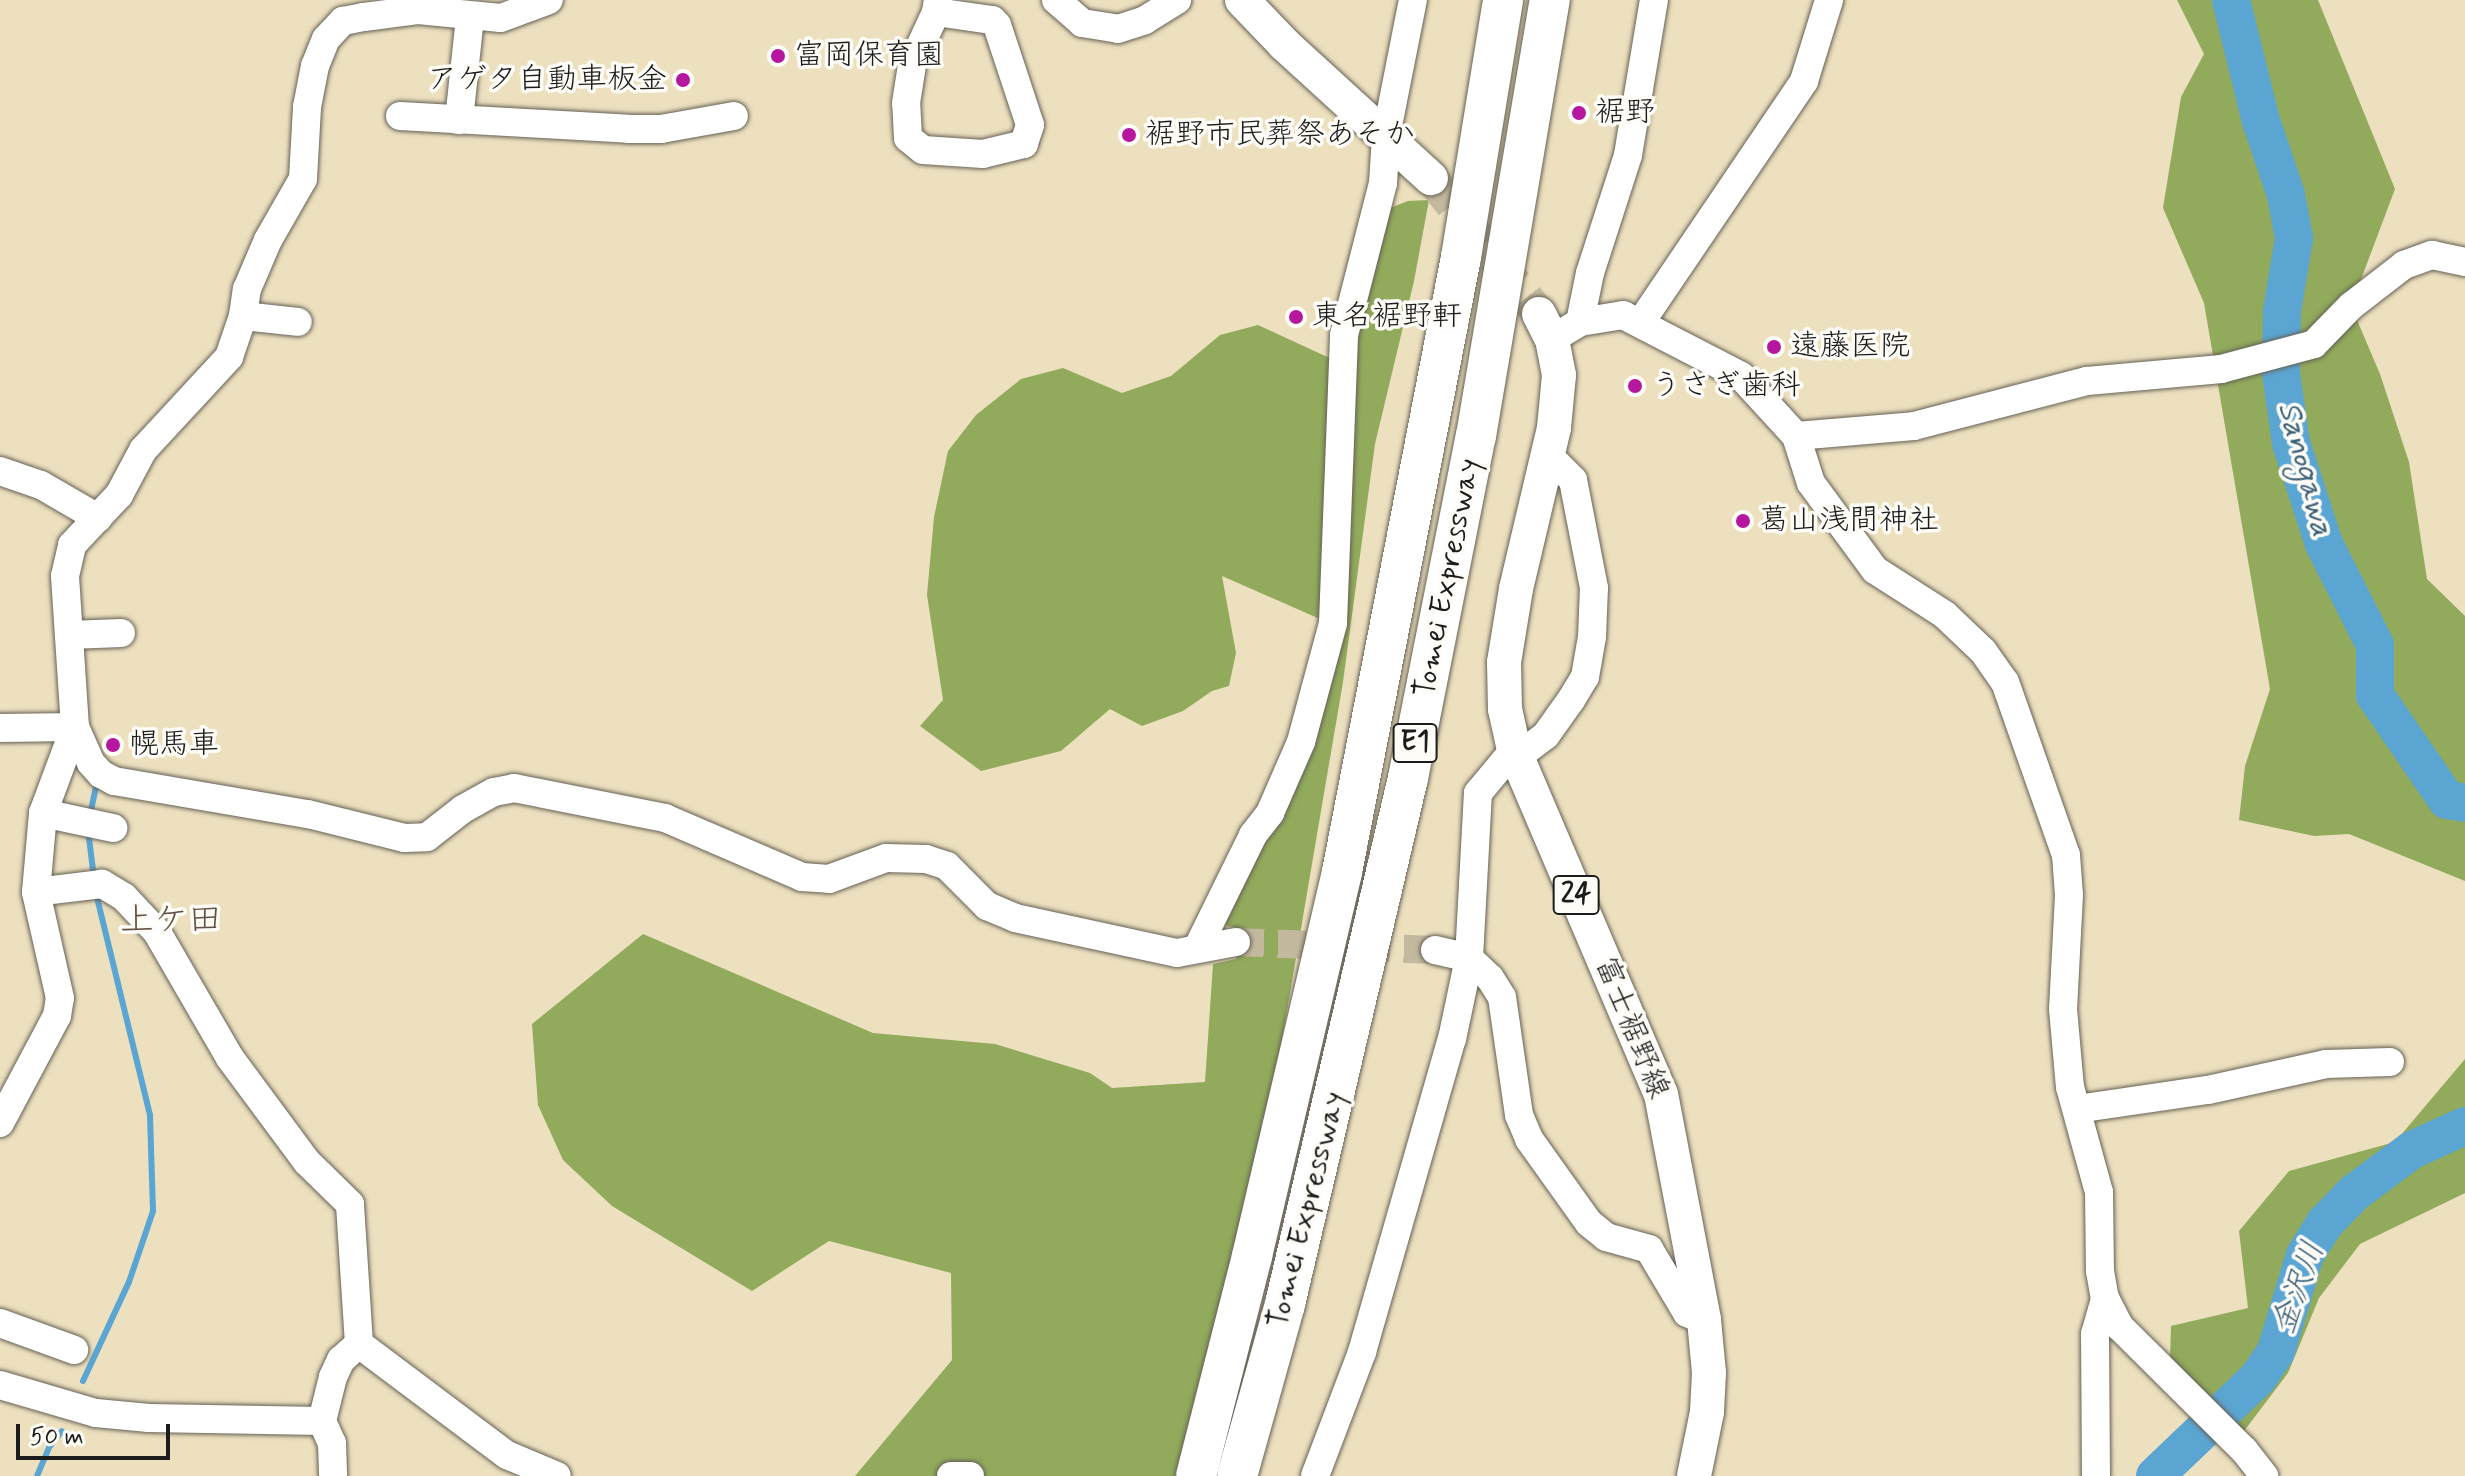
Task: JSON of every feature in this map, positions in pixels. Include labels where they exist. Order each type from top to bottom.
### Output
[{"type":"highway","name":"Tomei Expressway","points":[[1196,1476],[1252,1256],[1345,857],[1461,257],[1503,0]]},
{"type":"highway","name":"Tomei Expressway","points":[[1237,1476],[1285,1304],[1408,778],[1476,436],[1550,0]]},
{"type":"main road","points":[[1242,0],[1284,44],[1431,178]]},
{"type":"main road","name":"富士裾野線","points":[[1557,325],[1559,375],[1549,456],[1516,589],[1504,662],[1505,709],[1516,754],[1661,1094],[1704,1320],[1709,1373],[1707,1412],[1694,1476]]},
{"type":"street","points":[[549,0],[501,18],[470,17],[427,6],[367,8],[343,21],[324,43],[315,66],[307,107],[303,179],[247,289],[243,316],[229,357],[143,450],[119,495],[72,545],[65,576],[75,727],[91,763],[101,774],[114,781],[176,794],[238,800],[404,838],[427,837],[463,809],[494,792],[514,788],[665,818],[802,877],[829,879],[886,858],[926,859],[947,866],[987,906],[1015,918],[1177,953],[1236,942]]},
{"type":"street","points":[[1056,0],[1082,23],[1118,29],[1145,20],[1177,0]]},
{"type":"street","points":[[1198,947],[1253,835],[1270,813],[1301,742],[1333,623],[1344,335],[1383,183],[1386,136],[1413,0]]},
{"type":"street","points":[[1557,325],[1590,273],[1628,155],[1654,0]]},
{"type":"street","points":[[1641,322],[1804,81],[1829,0]]},
{"type":"street","points":[[937,6],[992,20],[997,25],[1030,125],[1024,144],[983,154],[923,150],[908,138],[906,103],[912,64],[937,6]]},
{"type":"street","points":[[459,120],[470,17]]},
{"type":"street","points":[[400,116],[560,128],[645,129],[734,116]]},
{"type":"street","points":[[1796,436],[1914,426],[2087,381],[2221,369],[2314,344],[2351,306],[2404,265],[2432,255],[2465,262]]},
{"type":"street","points":[[1557,325],[1623,315],[1741,376],[1796,436],[1811,483],[1875,570],[1945,615],[1983,651],[2005,682],[2066,855],[2069,895],[2063,1009],[2070,1087],[2099,1192],[2100,1271],[2105,1298],[2120,1327],[2244,1450],[2264,1476]]},
{"type":"street","points":[[243,316],[298,322]]},
{"type":"street","points":[[1315,1476],[1362,1352],[1452,1039],[1469,958],[1478,793],[1516,754],[1546,735],[1585,677],[1592,637],[1594,588],[1573,480],[1549,456]]},
{"type":"street","points":[[0,471],[41,485],[98,518]]},
{"type":"street","points":[[69,635],[121,633]]},
{"type":"street","points":[[0,728],[75,727]]},
{"type":"street","points":[[0,1123],[57,1016],[60,998],[36,892],[43,813],[75,727]]},
{"type":"street","points":[[43,813],[113,828]]},
{"type":"street","points":[[36,892],[102,884],[124,897],[157,932],[230,1058],[307,1162],[350,1204],[359,1344],[507,1455],[557,1476]]},
{"type":"street","points":[[1435,950],[1469,958],[1490,978],[1502,997],[1513,1085],[1529,1139],[1589,1223],[1606,1237],[1649,1249],[1687,1313],[1704,1320]]},
{"type":"street","points":[[2077,1109],[2208,1090],[2326,1064],[2390,1062]]},
{"type":"street","points":[[2096,1476],[2095,1334],[2105,1298]]},
{"type":"street","points":[[0,1323],[74,1350]]},
{"type":"street","points":[[333,1476],[332,1443],[322,1421],[333,1377],[341,1360],[359,1344]]},
{"type":"street","points":[[0,1385],[96,1413],[149,1418],[322,1421]]},
{"type":"street","points":[[951,1476],[970,1476]]},
{"type":"green space","points":[[2177,0],[2318,0],[2395,189],[2351,306],[2380,374],[2409,462],[2427,579],[2465,616],[2465,881],[2349,834],[2314,836],[2239,820],[2245,766],[2270,689],[2204,303],[2163,208],[2181,97],[2204,54]]},
{"type":"green space","points":[[1429,200],[1414,281],[1375,444],[1343,682],[1259,1175],[1186,1476],[855,1476],[952,1360],[951,1273],[829,1241],[752,1291],[612,1206],[563,1160],[538,1105],[532,1024],[643,934],[873,1033],[995,1044],[1090,1073],[1112,1088],[1205,1082],[1213,964],[1236,959],[1242,929],[1223,925],[1338,627],[1222,576],[1236,653],[1229,686],[1212,691],[1183,711],[1142,726],[1110,709],[1061,751],[981,771],[920,726],[943,700],[927,595],[934,517],[948,451],[976,415],[1021,379],[1063,368],[1122,393],[1171,376],[1220,335],[1258,325],[1349,367],[1380,212],[1408,201]]},
{"type":"green space","points":[[2465,1059],[2465,1193],[2360,1244],[2319,1298],[2288,1373],[2241,1435],[2170,1360],[2171,1326],[2248,1308],[2239,1231],[2289,1171],[2395,1142]]},
{"type":"waterway","name":"Sanogawa","points":[[2231,0],[2261,121],[2286,195],[2294,238],[2282,311],[2281,373],[2291,443],[2324,544],[2375,645],[2375,695],[2447,800],[2465,803]]},
{"type":"waterway","points":[[90,815],[97,783]]},
{"type":"waterway","points":[[88,830],[94,878]]},
{"type":"waterway","points":[[83,1381],[129,1282],[153,1211],[150,1115],[96,893]]},
{"type":"waterway","name":"金沢川","points":[[2155,1476],[2258,1378],[2276,1351],[2305,1255],[2325,1223],[2354,1193],[2412,1150],[2465,1126]]},
{"type":"waterway","points":[[37,1476],[50,1446],[62,1431]]},
{"type":"tunnel","points":[[1431,178],[1539,314]]},
{"type":"tunnel","points":[[1236,942],[1435,950]]},
{"type":"place","name":"富岡保育園","points":[[778,56]]},
{"type":"place","name":"アゲタ自動車板金","points":[[683,80]]},
{"type":"place","name":"裾野","points":[[1579,113]]},
{"type":"place","name":"裾野市民葬祭あそか","points":[[1129,135]]},
{"type":"place","name":"東名裾野軒","points":[[1296,317]]},
{"type":"place","name":"遠藤医院","points":[[1774,347]]},
{"type":"place","name":"うさぎ歯科","points":[[1635,386]]},
{"type":"place","name":"葛山浅間神社","points":[[1743,521]]},
{"type":"place","name":"幌馬車","points":[[113,745]]},
{"type":"district","name":"上ケ田","points":[[171,921]]}]
